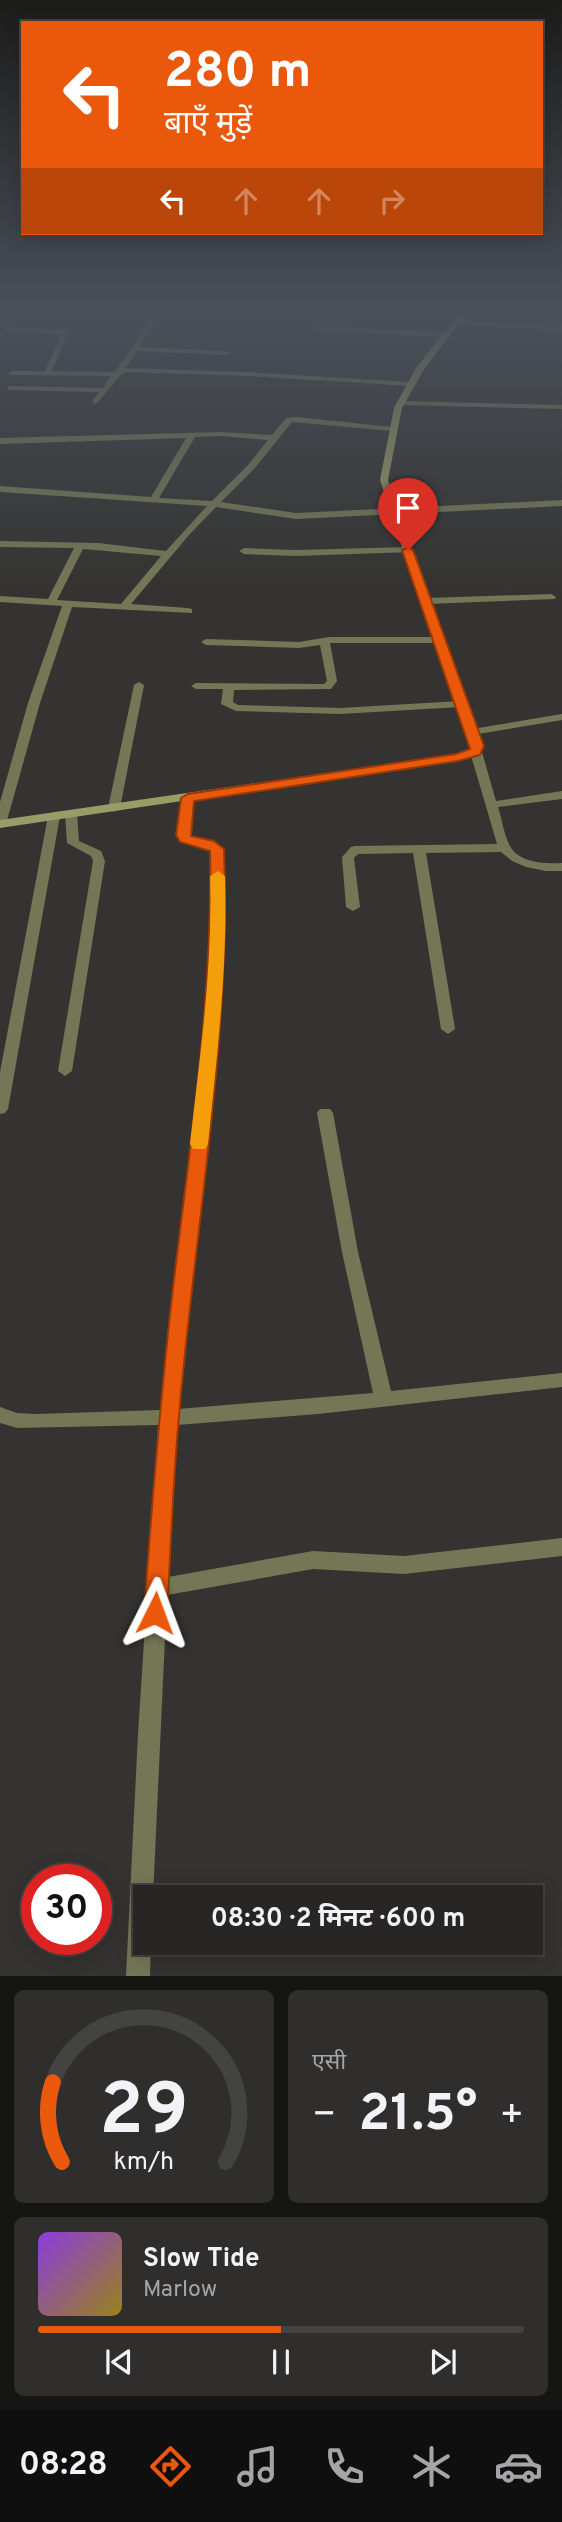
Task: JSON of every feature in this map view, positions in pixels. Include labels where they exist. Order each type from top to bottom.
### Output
[{"type":"street","points":[[400,404],[392,429],[383,480],[477,746],[476,752],[490,805],[504,848],[510,855],[528,864],[562,867]]},
{"type":"street","points":[[425,404],[562,407]]},
{"type":"street","points":[[124,606],[213,504],[294,419],[392,429]]},
{"type":"street","points":[[0,441],[192,435],[273,439]]},
{"type":"street","points":[[154,499],[192,435]]},
{"type":"street","points":[[0,489],[213,504],[296,516],[562,503]]},
{"type":"street","points":[[0,544],[80,546],[168,554]]},
{"type":"street","points":[[51,602],[80,546]]},
{"type":"street","points":[[244,551],[296,553],[408,550]]},
{"type":"street","points":[[427,601],[551,597]]},
{"type":"street","points":[[0,599],[188,611]]},
{"type":"street","points":[[68,603],[34,703],[0,824],[458,757],[476,752]]},
{"type":"street","points":[[206,642],[299,645],[324,641],[439,640]]},
{"type":"street","points":[[196,686],[327,687],[332,684],[324,641]]},
{"type":"street","points":[[114,808],[139,685]]},
{"type":"street","points":[[229,687],[227,704],[236,708],[340,711],[460,704]]},
{"type":"street","points":[[472,732],[562,717]]},
{"type":"street","points":[[490,805],[562,795]]},
{"type":"street","points":[[138,1976],[168,1416],[205,1096],[219,921],[217,849],[209,844],[186,839],[183,835],[178,799]]},
{"type":"street","points":[[65,1072],[99,861],[97,854],[73,843],[71,814]]},
{"type":"street","points":[[0,1109],[23,998],[35,911],[54,816]]},
{"type":"street","points":[[353,907],[348,857],[351,852],[504,848]]},
{"type":"street","points":[[419,850],[448,1029]]},
{"type":"street","points":[[325,1113],[348,1240],[384,1400]]},
{"type":"street","points":[[0,1415],[6,1419],[28,1421],[168,1416],[384,1400],[562,1380]]},
{"type":"street","points":[[157,1588],[313,1560],[404,1565],[562,1546]]},
{"type":"slow traffic","points":[[199,1144],[214,996],[219,921],[218,876]]},
{"type":"route","points":[[155,1613],[168,1416],[205,1096],[219,921],[217,849],[209,844],[190,841],[183,835],[188,798],[476,752],[477,746],[408,550]]}]
